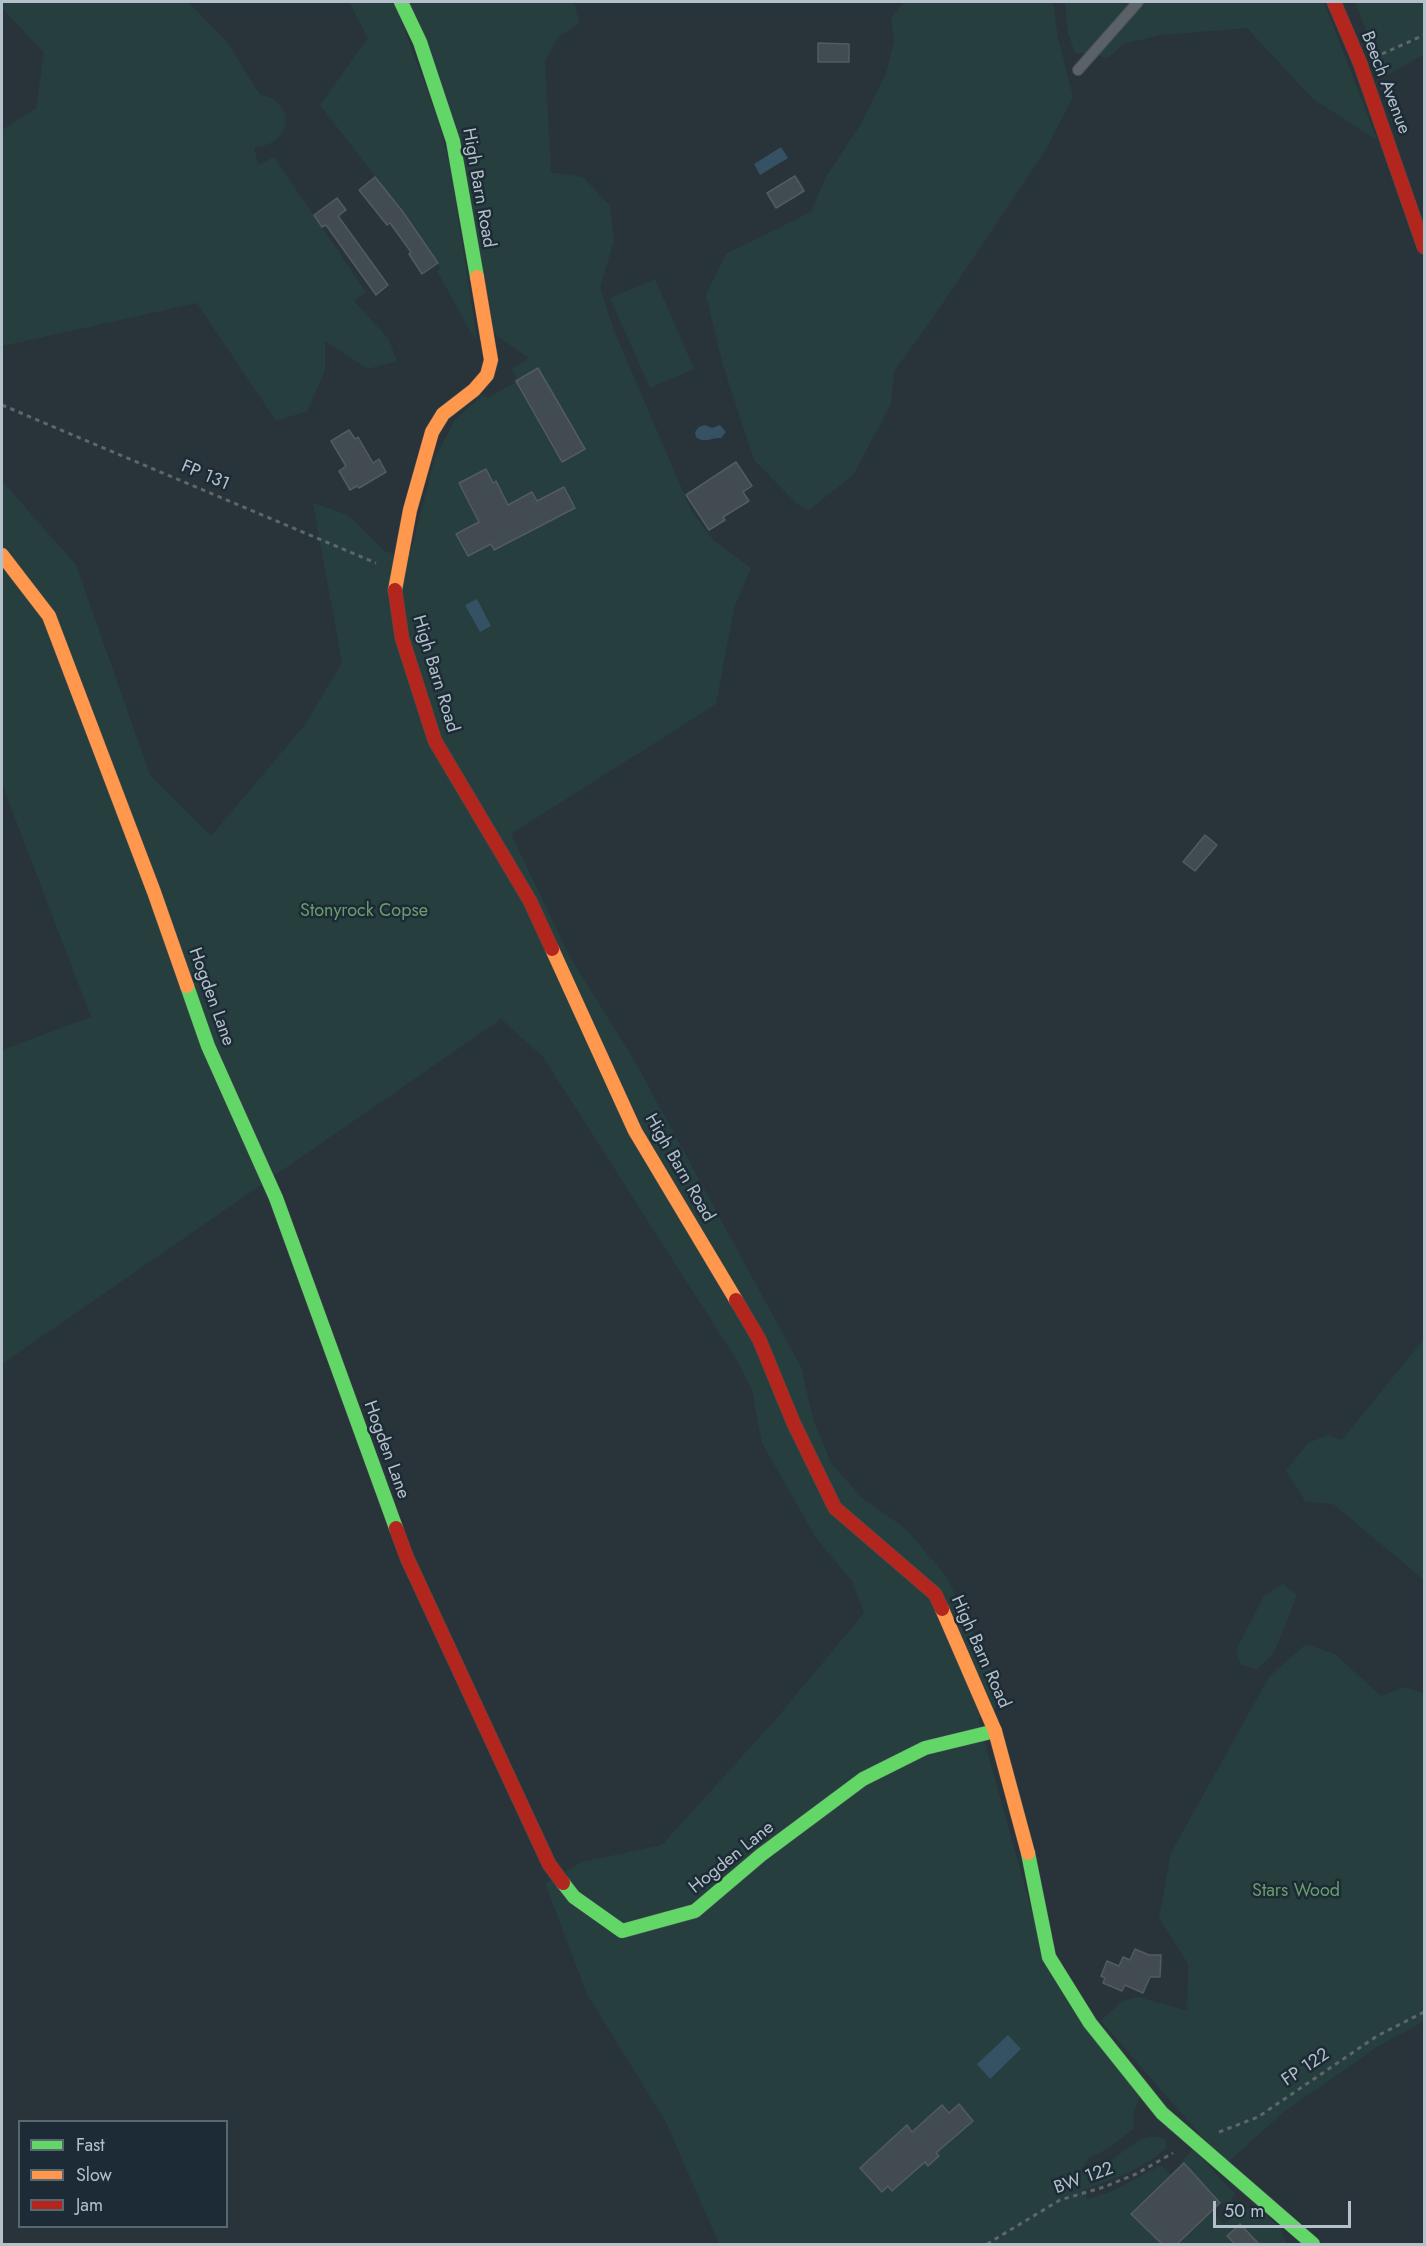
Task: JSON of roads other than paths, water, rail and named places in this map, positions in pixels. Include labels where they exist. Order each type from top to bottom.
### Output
[{"type":"street","name":"High Barn Road","points":[[401,2],[420,42],[453,141],[491,360],[487,375],[474,390],[443,414],[432,432],[410,510],[394,587],[402,638],[435,741],[530,901],[635,1131],[759,1339],[794,1424],[835,1508],[934,1594],[996,1731],[1026,1843],[1049,1957],[1090,2023],[1162,2113],[1313,2244]]},
{"type":"street","name":"Beech Avenue","points":[[1334,2],[1360,63],[1425,247]]},
{"type":"street","name":"Hogden Lane","points":[[2,555],[49,616],[154,892],[208,1046],[276,1198],[406,1558],[549,1864],[574,1897],[622,1931],[695,1911],[761,1855],[863,1779],[925,1748],[996,1731]]},
{"type":"lane","points":[[1078,70],[1138,2]]},
{"type":"water","points":[[781,147],[788,158],[760,175],[754,164]]},
{"type":"water","points":[[705,425],[712,428],[720,425],[726,432],[721,438],[699,439],[695,432],[699,427]]},
{"type":"water","points":[[477,599],[491,626],[480,632],[465,605]]},
{"type":"water","points":[[1008,2035],[1021,2049],[990,2079],[977,2064]]},
{"type":"park label","name":"Stonyrock Copse","points":[[364,912]]},
{"type":"park label","name":"Stars Wood","points":[[1296,1892]]}]
